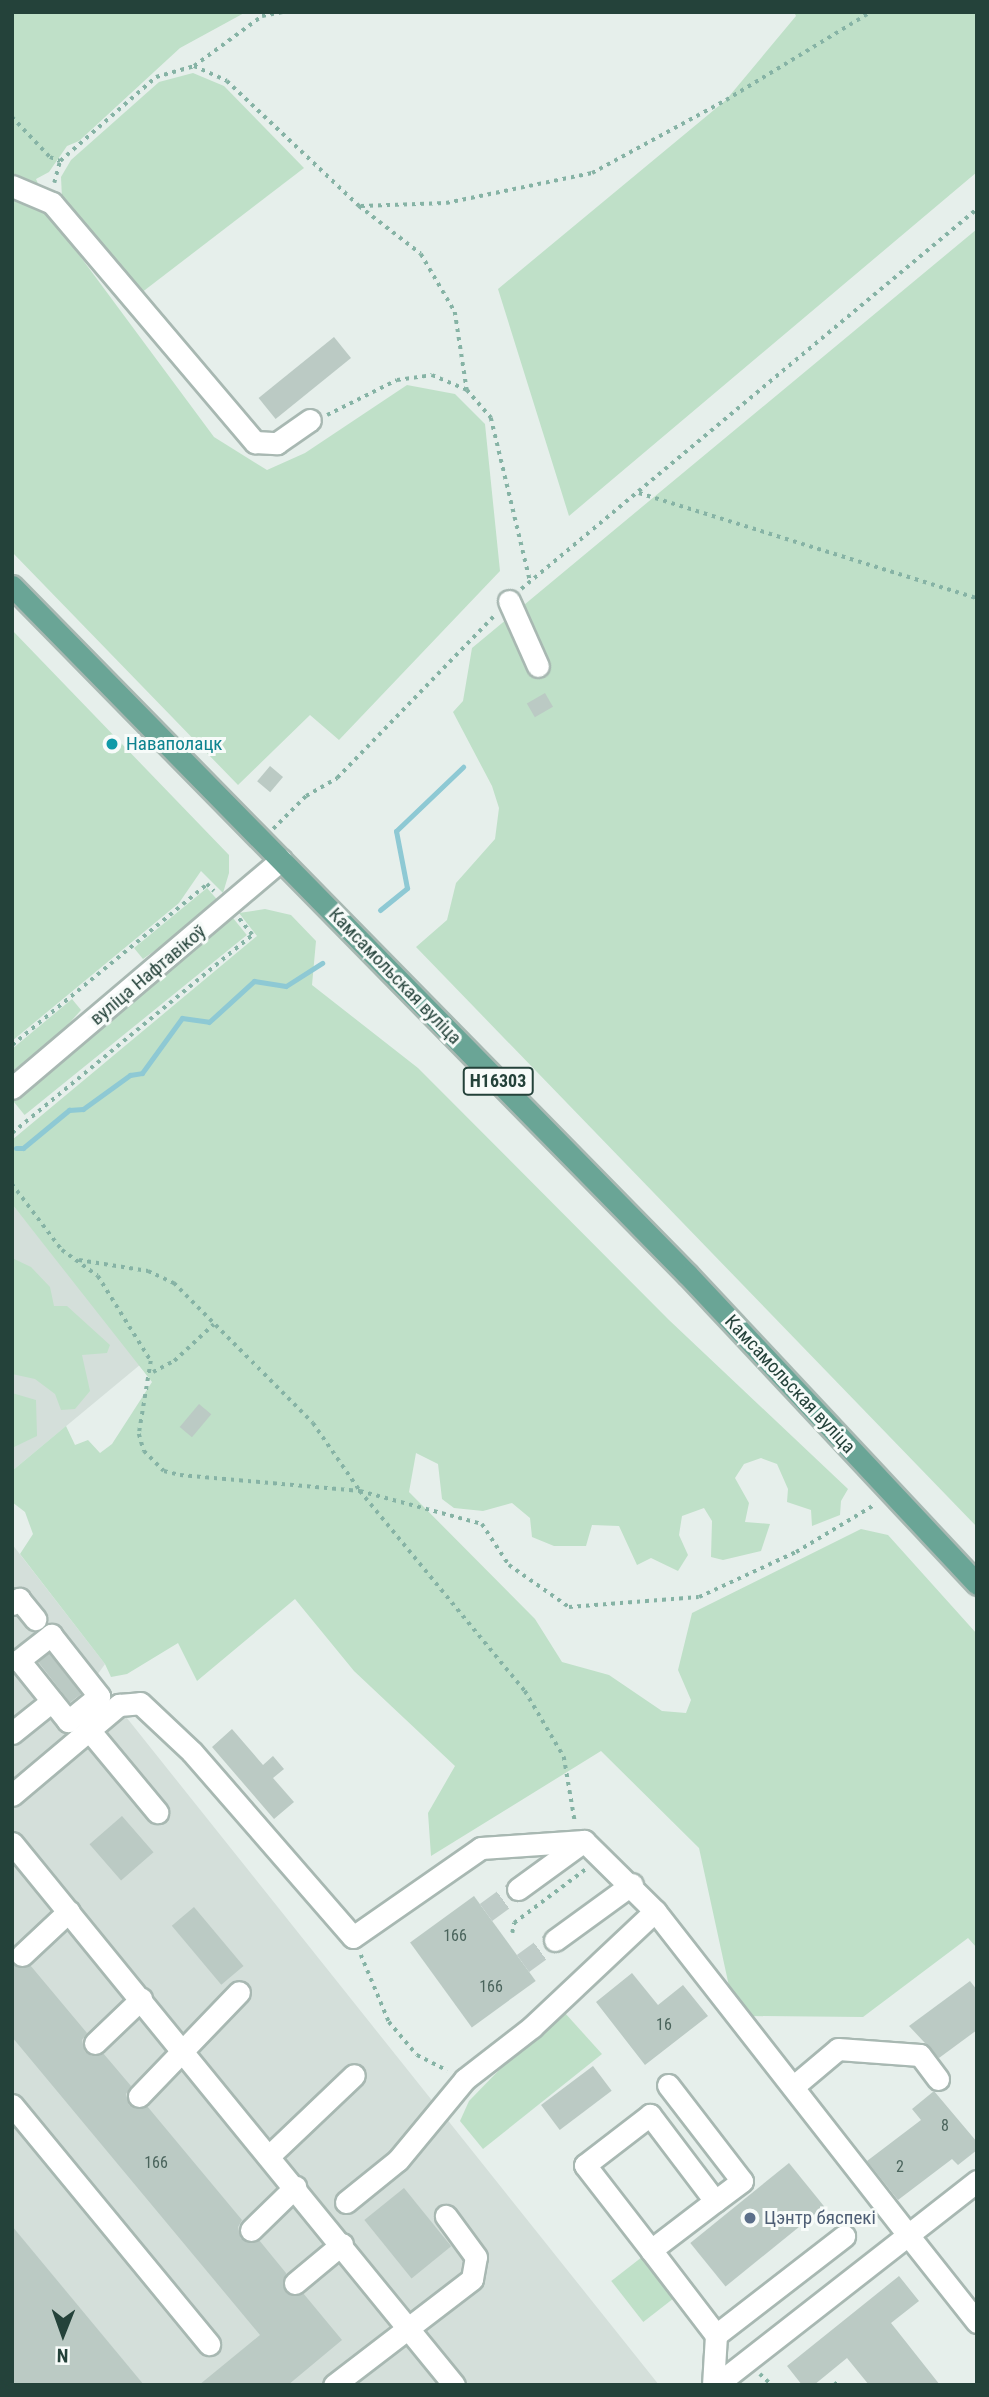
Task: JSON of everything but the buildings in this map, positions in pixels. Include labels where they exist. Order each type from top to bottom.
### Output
[{"type":"main road","name":"Камсамольская вуліца","points":[[12,586],[688,1275],[977,1584]]},
{"type":"street","points":[[12,186],[52,203],[255,442],[276,443],[310,420]]},
{"type":"street","points":[[509,601],[538,666]]},
{"type":"street","name":"вуліца Нафтавікоў","points":[[12,1087],[281,860]]},
{"type":"street","points":[[12,1604],[19,1599],[35,1619]]},
{"type":"street","points":[[15,1725],[52,1701]]},
{"type":"street","points":[[12,1795],[119,1705],[140,1703],[192,1752],[353,1937],[481,1848],[580,1839],[632,1884],[655,1911],[977,2322]]},
{"type":"street","points":[[89,1730],[157,1812]]},
{"type":"street","points":[[519,1889],[580,1839]]},
{"type":"street","points":[[12,1843],[342,2244],[454,2385]]},
{"type":"street","points":[[555,1940],[632,1884]]},
{"type":"street","points":[[22,1955],[69,1911]]},
{"type":"street","points":[[346,2202],[398,2160],[465,2079],[532,2027],[655,1911]]},
{"type":"street","points":[[139,2096],[239,1992]]},
{"type":"street","points":[[95,2043],[141,1999]]},
{"type":"street","points":[[794,2086],[838,2049],[920,2055],[938,2079]]},
{"type":"street","points":[[269,2156],[354,2076]]},
{"type":"street","points":[[651,2250],[742,2181],[668,2085]]},
{"type":"street","points":[[12,2105],[209,2344]]},
{"type":"street","points":[[715,2201],[650,2115],[585,2165],[716,2336],[715,2385]]},
{"type":"street","points":[[715,2385],[977,2181]]},
{"type":"street","points":[[251,2230],[295,2187]]},
{"type":"street","points":[[334,2385],[408,2325],[419,2322],[471,2279],[476,2257],[446,2216]]},
{"type":"street","points":[[716,2336],[844,2236]]},
{"type":"street","points":[[295,2283],[342,2244]]},
{"type":"path","points":[[12,117],[50,157],[60,161],[156,77],[194,66],[262,16],[283,12]]},
{"type":"path","points":[[359,206],[446,203],[592,173],[726,100],[871,12]]},
{"type":"path","points":[[194,66],[227,81],[359,206],[421,254],[455,312],[467,390]]},
{"type":"path","points":[[262,839],[306,796],[337,778],[530,581],[977,209]]},
{"type":"path","points":[[310,420],[397,380],[432,375],[467,390],[491,418],[530,581]]},
{"type":"path","points":[[639,493],[977,598]]},
{"type":"path","points":[[12,1045],[207,884]]},
{"type":"path","points":[[12,1133],[252,935]]},
{"type":"path","points":[[12,1184],[62,1250],[98,1276],[151,1361],[153,1372],[139,1434],[144,1451],[164,1471],[360,1491],[482,1524],[509,1565],[569,1607],[699,1597],[796,1552],[893,1494]]},
{"type":"path","points":[[79,1260],[148,1271],[174,1283],[313,1423],[360,1491],[525,1691],[564,1757],[580,1839]]},
{"type":"path","points":[[153,1372],[174,1360],[214,1324]]},
{"type":"path","points":[[512,1933],[514,1923],[602,1857]]},
{"type":"path","points":[[353,1937],[389,2022],[417,2055],[465,2079]]},
{"type":"path","points":[[834,2385],[839,2381]]},
{"type":"shaded area","points":[[12,1204],[141,1364],[12,1471]]},
{"type":"shaded area","points":[[12,1544],[105,1664],[95,1678],[659,2385],[12,2385]]},
{"type":"green space","points":[[12,12],[246,12],[180,48],[79,141],[67,146],[49,172],[36,179],[54,221],[214,437],[267,470],[305,453],[407,385],[455,394],[485,424],[500,571],[339,740],[310,715],[238,785],[12,552]]},
{"type":"green space","points":[[794,12],[977,12],[977,172],[569,516],[498,289],[726,100],[796,16]]},
{"type":"green space","points":[[193,73],[224,86],[304,168],[141,293],[70,215],[62,198],[61,177],[71,160],[159,82]]},
{"type":"green space","points":[[977,229],[977,1527],[416,947],[447,920],[456,883],[495,839],[499,808],[492,786],[453,712],[463,701],[472,648]]},
{"type":"green space","points":[[12,630],[229,855],[229,873],[223,893],[201,871],[179,903],[12,1041]]},
{"type":"green space","points":[[207,888],[221,904],[143,959],[134,948]]},
{"type":"green space","points":[[265,909],[291,915],[316,941],[312,985],[418,1068],[669,1320],[848,1489],[841,1501],[840,1515],[812,1526],[811,1510],[787,1502],[788,1489],[777,1464],[761,1458],[744,1464],[735,1478],[749,1503],[745,1522],[770,1524],[761,1551],[723,1560],[711,1557],[712,1521],[704,1508],[682,1516],[679,1535],[688,1555],[678,1571],[651,1558],[637,1565],[619,1526],[592,1525],[586,1546],[554,1546],[532,1537],[530,1518],[512,1503],[483,1511],[454,1508],[442,1499],[438,1464],[416,1453],[409,1492],[535,1619],[562,1662],[609,1675],[662,1711],[686,1713],[691,1700],[678,1670],[692,1613],[861,1529],[888,1535],[977,1634],[977,1948],[968,1938],[863,2017],[749,2016],[732,2000],[699,1848],[601,1751],[431,1856],[428,1813],[455,1766],[354,1671],[295,1599],[197,1681],[178,1643],[127,1674],[111,1677],[105,1664],[20,1554],[33,1534],[25,1512],[12,1502],[12,1471],[66,1426],[75,1445],[88,1440],[100,1453],[112,1444],[152,1382],[12,1204],[12,1140],[257,936],[239,913]]},
{"type":"green space","points":[[233,918],[247,935],[25,1115],[12,1097]]},
{"type":"green space","points":[[72,999],[81,1010],[51,1044],[12,1071],[12,1049]]},
{"type":"green space","points":[[12,1258],[31,1267],[50,1287],[54,1306],[67,1306],[110,1345],[107,1353],[82,1355],[90,1391],[75,1409],[61,1410],[55,1394],[35,1379],[12,1374]]},
{"type":"green space","points":[[12,1393],[36,1400],[37,1436],[12,1448]]},
{"type":"green space","points":[[565,2013],[602,2054],[483,2149],[460,2121],[469,2101],[539,2029]]},
{"type":"green space","points":[[642,2257],[674,2298],[643,2322],[611,2281]]},
{"type":"waterway","points":[[380,910],[407,888],[396,831],[463,767]]},
{"type":"waterway","points":[[16,1148],[23,1148],[69,1110],[83,1109],[130,1075],[142,1073],[182,1018],[209,1022],[254,981],[286,986],[322,963]]},
{"type":"tunnel","points":[[486,1912],[518,1889]]},
{"type":"tunnel","points":[[523,1963],[555,1940]]},
{"type":"place","name":"Наваполацк","points":[[112,744]]},
{"type":"place","name":"Цэнтр бяспекі","points":[[750,2218]]}]
